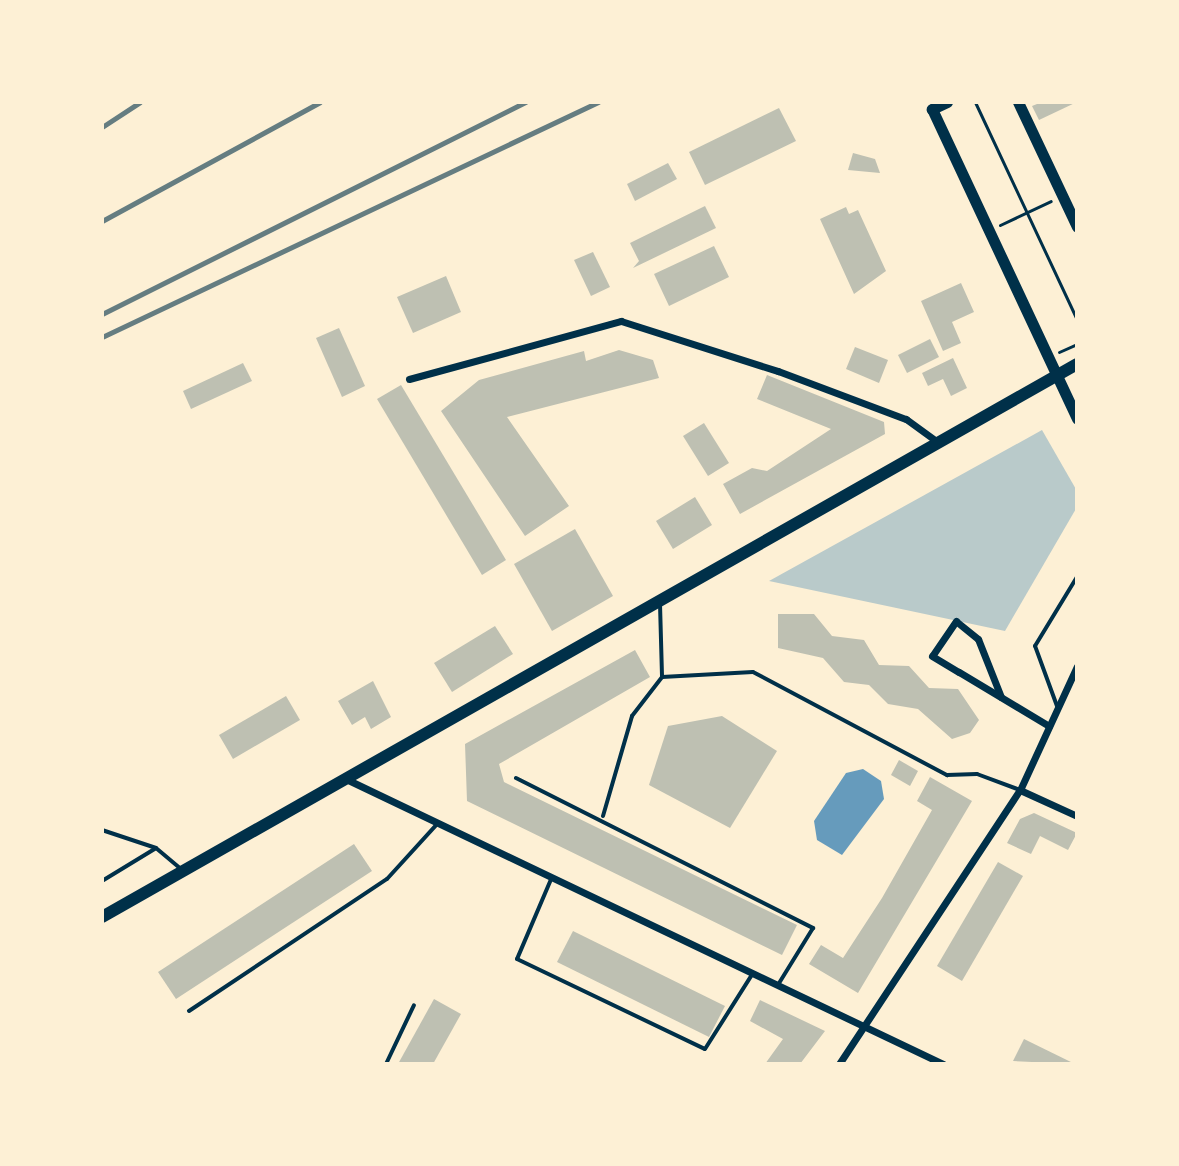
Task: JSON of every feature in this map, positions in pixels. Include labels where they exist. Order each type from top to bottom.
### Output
[{"type":"highway","points":[[102,917],[934,439],[1077,364]]},
{"type":"main road","points":[[947,102],[932,109],[1077,419]]},
{"type":"main road","points":[[1018,102],[1077,227]]},
{"type":"street","points":[[409,379],[621,321],[806,382],[906,419],[934,439]]},
{"type":"street","points":[[1001,697],[978,639],[956,621],[932,656],[1049,726]]},
{"type":"street","points":[[839,1064],[1020,790],[1077,666]]},
{"type":"street","points":[[344,778],[943,1064]]},
{"type":"street","points":[[1020,790],[1077,816]]},
{"type":"lane","points":[[1058,708],[1035,646],[1077,577]]},
{"type":"lane","points":[[603,816],[632,716],[662,677],[660,598]]},
{"type":"lane","points":[[662,677],[753,672],[947,775],[977,774],[1020,790]]},
{"type":"lane","points":[[516,778],[603,816],[813,928],[778,985]]},
{"type":"lane","points":[[189,1011],[387,879],[438,823]]},
{"type":"lane","points":[[102,830],[156,848],[183,871]]},
{"type":"lane","points":[[102,881],[156,848]]},
{"type":"lane","points":[[552,877],[517,959],[705,1049],[753,973]]},
{"type":"lane","points":[[386,1064],[414,1005]]},
{"type":"path","points":[[975,102],[1077,320]]},
{"type":"path","points":[[989,230],[1062,196]]},
{"type":"path","points":[[1048,357],[1077,344]]},
{"type":"shaded area","points":[[1042,430],[1077,491],[1077,507],[1005,631],[769,581]]},
{"type":"water","points":[[863,769],[881,781],[884,799],[842,855],[817,840],[814,821],[846,773]]},
{"type":"building","points":[[1042,102],[1077,102],[1039,120],[1032,106]]},
{"type":"building","points":[[779,108],[796,141],[705,185],[689,152]]},
{"type":"building","points":[[853,153],[875,159],[880,173],[848,170]]},
{"type":"building","points":[[668,163],[677,179],[635,201],[627,184]]},
{"type":"building","points":[[705,206],[716,228],[633,268],[639,261],[630,243]]},
{"type":"building","points":[[846,207],[849,214],[858,210],[886,271],[854,294],[820,219]]},
{"type":"building","points":[[714,246],[729,277],[669,306],[654,274]]},
{"type":"building","points":[[593,252],[610,287],[591,296],[574,260]]},
{"type":"building","points":[[446,276],[461,312],[413,333],[397,297]]},
{"type":"building","points":[[961,283],[974,312],[952,322],[961,343],[943,351],[921,301]]},
{"type":"building","points":[[339,328],[365,386],[342,397],[316,338]]},
{"type":"building","points":[[930,339],[939,357],[907,373],[898,355]]},
{"type":"building","points":[[855,347],[888,360],[879,383],[846,369]]},
{"type":"building","points":[[619,350],[653,360],[659,378],[507,417],[569,506],[525,536],[441,411],[479,380],[584,351],[586,361]]},
{"type":"building","points":[[953,358],[967,388],[951,396],[943,379],[928,386],[922,373]]},
{"type":"building","points":[[243,363],[252,381],[191,409],[183,391]]},
{"type":"building","points":[[767,375],[884,422],[885,434],[740,514],[723,484],[752,468],[767,471],[831,429],[757,399]]},
{"type":"building","points":[[401,385],[506,560],[482,575],[377,399]]},
{"type":"building","points":[[704,423],[729,463],[708,476],[683,436]]},
{"type":"building","points":[[695,497],[712,525],[673,549],[656,521]]},
{"type":"building","points":[[575,529],[613,596],[552,631],[514,564]]},
{"type":"building","points":[[778,614],[814,614],[832,636],[864,640],[879,665],[909,666],[929,688],[958,689],[979,720],[970,733],[952,739],[918,709],[888,704],[869,685],[844,682],[823,658],[778,648]]},
{"type":"building","points":[[495,626],[513,654],[452,692],[434,663]]},
{"type":"building","points":[[635,650],[650,677],[499,764],[504,782],[797,925],[782,955],[467,801],[465,744]]},
{"type":"building","points":[[373,681],[391,717],[371,729],[365,717],[352,725],[338,701]]},
{"type":"building","points":[[286,696],[300,720],[233,759],[219,735]]},
{"type":"building","points":[[722,716],[777,751],[730,828],[649,785],[668,726]]},
{"type":"building","points":[[899,760],[918,771],[910,786],[891,775]]},
{"type":"building","points":[[930,777],[972,801],[858,993],[809,964],[821,945],[843,958],[882,898],[932,810],[917,801]]},
{"type":"building","points":[[1034,813],[1077,833],[1068,850],[1040,836],[1031,854],[1007,843],[1020,819]]},
{"type":"building","points":[[354,844],[372,871],[176,999],[158,972]]},
{"type":"building","points":[[998,862],[1023,876],[962,981],[937,966]]},
{"type":"building","points":[[573,931],[725,1006],[709,1037],[557,962]]},
{"type":"building","points":[[434,999],[461,1014],[433,1064],[398,1064]]},
{"type":"building","points":[[760,1000],[825,1031],[800,1064],[765,1064],[783,1039],[750,1021]]},
{"type":"building","points":[[1024,1039],[1075,1064],[1013,1061]]},
{"type":"railway","points":[[102,127],[140,102]]},
{"type":"railway","points":[[102,221],[320,102]]},
{"type":"railway","points":[[102,314],[526,102]]},
{"type":"railway","points":[[102,337],[598,102]]}]
